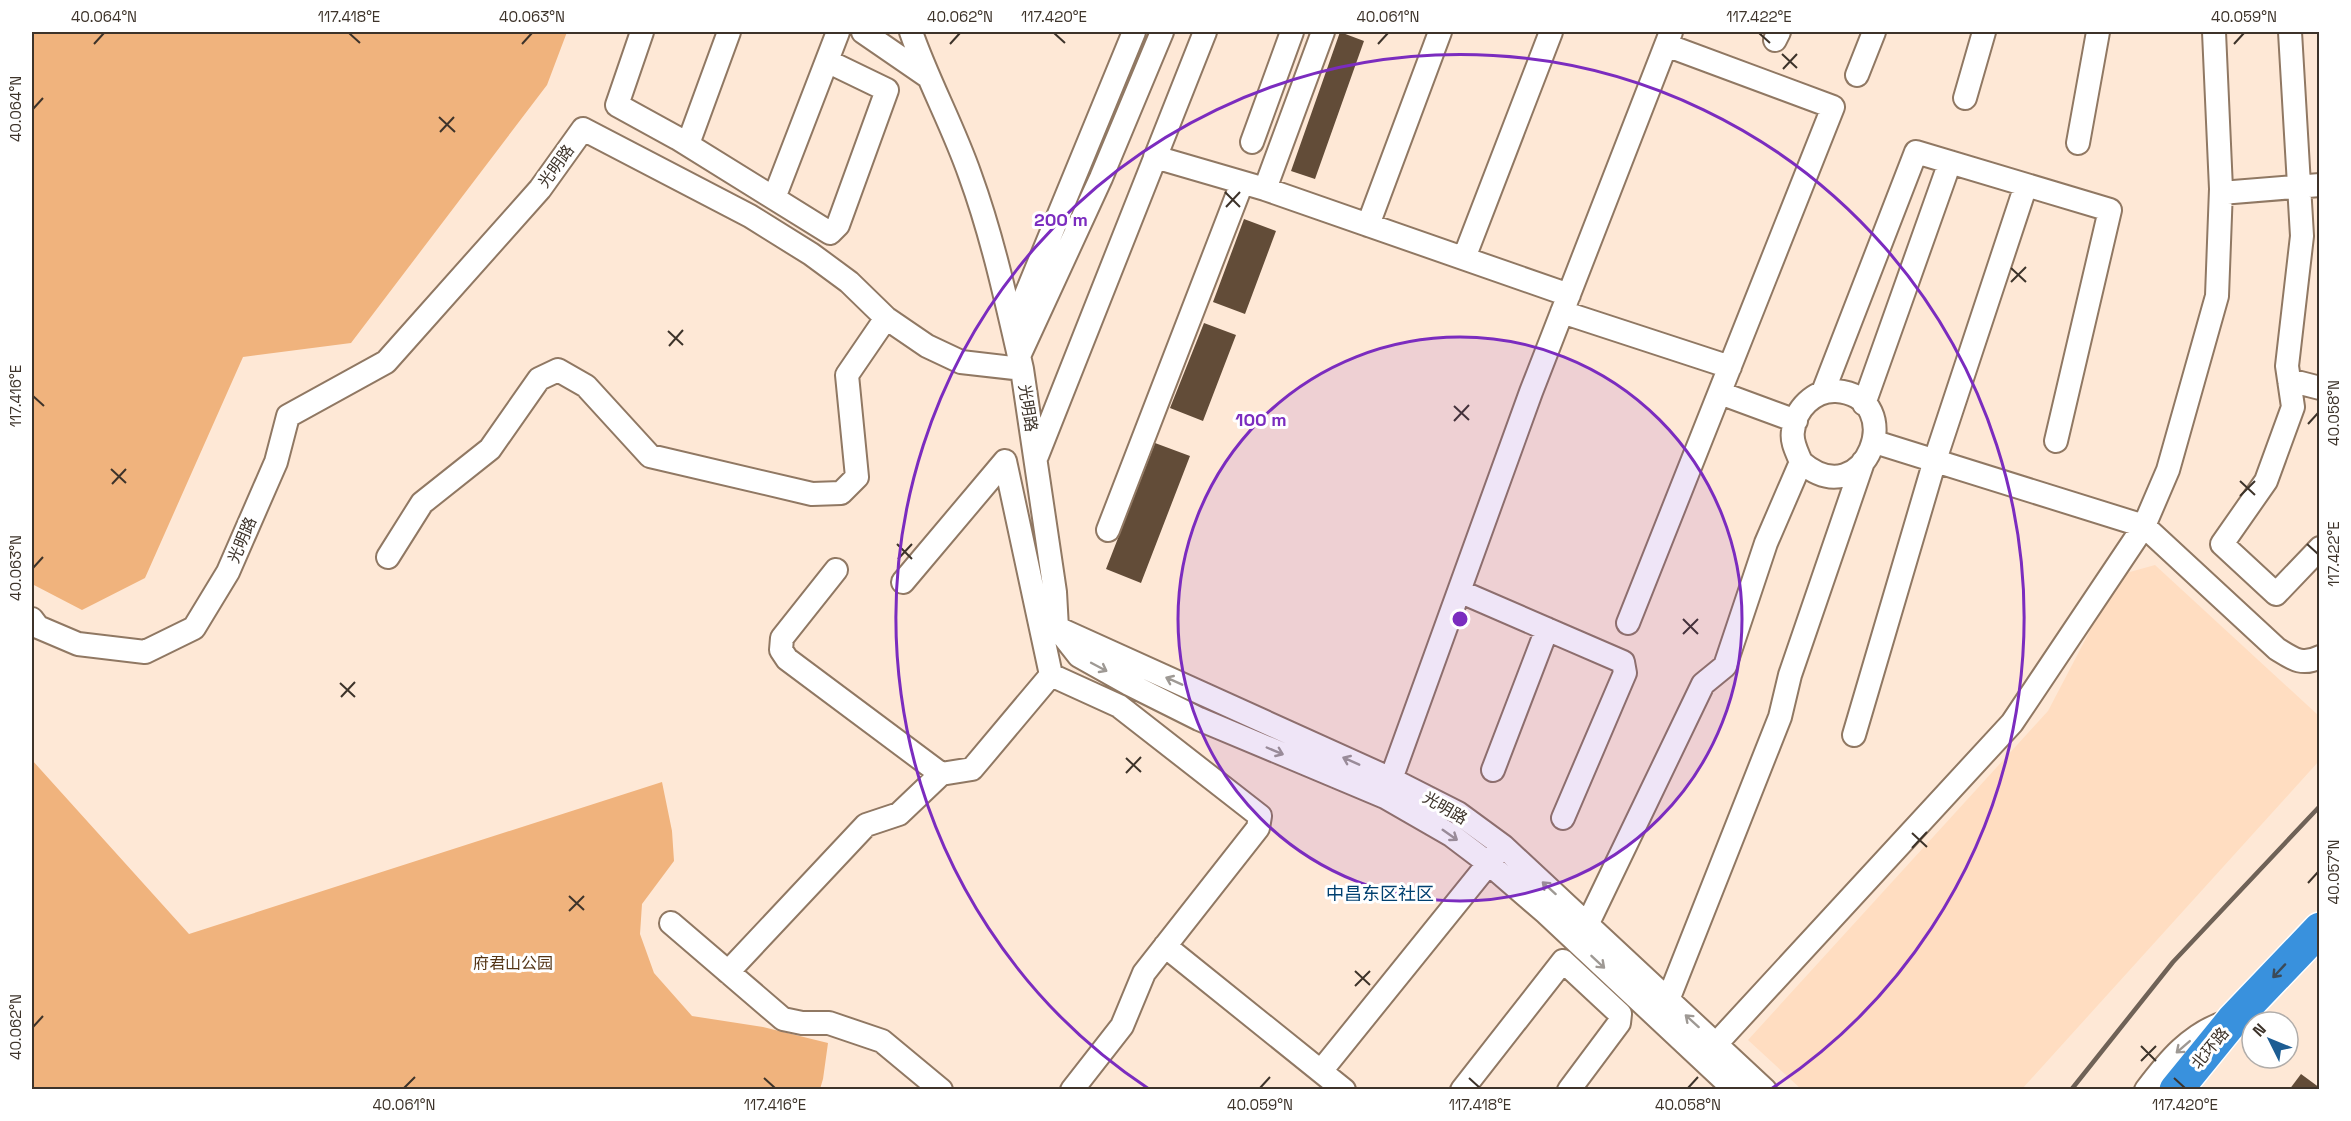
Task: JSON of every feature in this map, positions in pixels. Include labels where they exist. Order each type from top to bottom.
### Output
[{"type":"highway","name":"北环路","points":[[2260,1010],[2319,929]]},
{"type":"highway","name":"北环路","points":[[2265,1010],[2319,960]]},
{"type":"highway","name":"北环路","points":[[2176,1089],[2240,1033]]},
{"type":"highway","name":"北环路","points":[[2205,1089],[2240,1038]]},
{"type":"street","points":[[642,32],[617,105],[688,144],[830,233],[838,225],[887,90],[827,61]]},
{"type":"street","points":[[688,144],[729,32]]},
{"type":"street","points":[[774,198],[838,32]]},
{"type":"street","points":[[863,32],[927,76]]},
{"type":"street","points":[[911,32],[927,76],[970,174],[996,257],[1021,363]]},
{"type":"street","points":[[1012,326],[1134,32]]},
{"type":"street","points":[[1021,363],[1162,32]]},
{"type":"street","points":[[1036,458],[1205,32]]},
{"type":"street","points":[[1252,142],[1292,32]]},
{"type":"street","points":[[1265,189],[1323,32]]},
{"type":"street","points":[[1368,225],[1440,32]]},
{"type":"street","points":[[1464,258],[1551,32]]},
{"type":"street","points":[[1857,75],[1874,32]]},
{"type":"street","points":[[1965,98],[1984,32]]},
{"type":"street","points":[[2078,143],[2098,32]]},
{"type":"street","points":[[1716,1044],[2012,723],[2144,526],[2168,470],[2217,296],[2221,193],[2214,32]]},
{"type":"street","points":[[2290,32],[2309,186],[2287,366],[2293,407],[2266,481],[2222,544],[2276,594],[2319,548]]},
{"type":"street","points":[[1391,779],[1531,392],[1668,38],[1833,107],[1628,623]]},
{"type":"street","name":"光明路","points":[[32,619],[38,627],[78,644],[145,652],[194,628],[228,572],[276,462],[288,416],[386,362],[540,189],[584,129],[750,216],[811,254],[849,282],[886,318],[927,346],[961,362],[1021,363],[1055,592],[1057,628],[1079,656],[1129,684],[1209,723],[1385,797],[1496,855],[1588,923],[1766,1089]]},
{"type":"street","points":[[1823,393],[1916,152],[2110,210],[2056,441]]},
{"type":"street","points":[[1155,157],[1265,189],[1464,258],[1565,303],[1730,368]]},
{"type":"street","points":[[1864,404],[1950,162]]},
{"type":"street","points":[[1108,530],[1242,183]]},
{"type":"street","points":[[1854,735],[1935,460],[2026,185]]},
{"type":"street","points":[[2221,193],[2309,186]]},
{"type":"street","points":[[388,557],[422,503],[490,449],[539,379],[558,370],[586,386],[650,456],[812,494],[842,494],[856,477],[848,375],[886,318]]},
{"type":"street","points":[[2289,380],[2319,388]]},
{"type":"street","points":[[1838,391],[1854,396],[1868,407],[1875,423],[1875,442],[1867,458],[1855,470],[1839,477],[1823,476],[1812,471],[1801,462],[1794,447],[1793,431],[1796,421],[1808,400],[1823,393],[1838,391]]},
{"type":"street","points":[[1720,393],[1796,421]]},
{"type":"street","points":[[1875,442],[2144,526],[2277,650],[2298,662],[2308,663],[2319,657]]},
{"type":"street","points":[[903,582],[1005,461],[1051,675]]},
{"type":"street","points":[[1588,923],[1702,684],[1725,666],[1766,543],[1801,462]]},
{"type":"street","points":[[1668,1000],[1780,717],[1790,675],[1863,462]]},
{"type":"street","points":[[836,570],[782,638],[781,650],[788,659],[941,774]]},
{"type":"street","points":[[1459,591],[1623,662],[1625,673],[1563,818]]},
{"type":"street","name":"光明路","points":[[1057,628],[1391,779],[1458,813],[1546,913],[1735,1089]]},
{"type":"street","points":[[1493,770],[1547,629]]},
{"type":"street","points":[[728,972],[866,825],[899,813],[941,774],[972,769],[1051,675]]},
{"type":"street","points":[[1051,675],[1119,706],[1260,816],[1258,828],[1144,973],[1122,1026],[1072,1089]]},
{"type":"street","points":[[1321,1071],[1496,855]]},
{"type":"street","points":[[671,923],[783,1018],[802,1023],[829,1023],[882,1041],[941,1089]]},
{"type":"street","points":[[1165,946],[1344,1089]]},
{"type":"street","points":[[1462,1089],[1563,962],[1620,1014],[1619,1023],[1569,1089]]},
{"type":"street","points":[[2146,1089],[2190,1040],[2205,1031],[2240,1026]]},
{"type":"shaded area","points":[[2155,565],[2319,716],[2319,761],[2022,1089],[1801,1089],[1748,1040],[2048,711],[2119,575]]},
{"type":"green space","points":[[32,32],[567,32],[547,85],[351,343],[243,357],[145,578],[82,610],[32,584]]},
{"type":"green space","name":"府君山公园","points":[[32,760],[189,934],[662,782],[672,831],[674,861],[642,904],[640,934],[654,973],[692,1016],[763,1027],[828,1043],[820,1089],[32,1089]]},
{"type":"building","points":[[1340,32],[1364,41],[1315,179],[1291,171]]},
{"type":"building","points":[[1244,219],[1276,231],[1245,314],[1213,302]]},
{"type":"building","points":[[1204,323],[1236,335],[1203,421],[1170,408]]},
{"type":"building","points":[[1155,443],[1190,456],[1141,583],[1106,569]]},
{"type":"building","points":[[2301,1074],[2320,1088],[2320,1090],[2289,1090]]},
{"type":"railway","points":[[2071,1090],[2173,962],[2320,806]]},
{"type":"district","name":"中昌东区社区","points":[[1380,893]]}]
